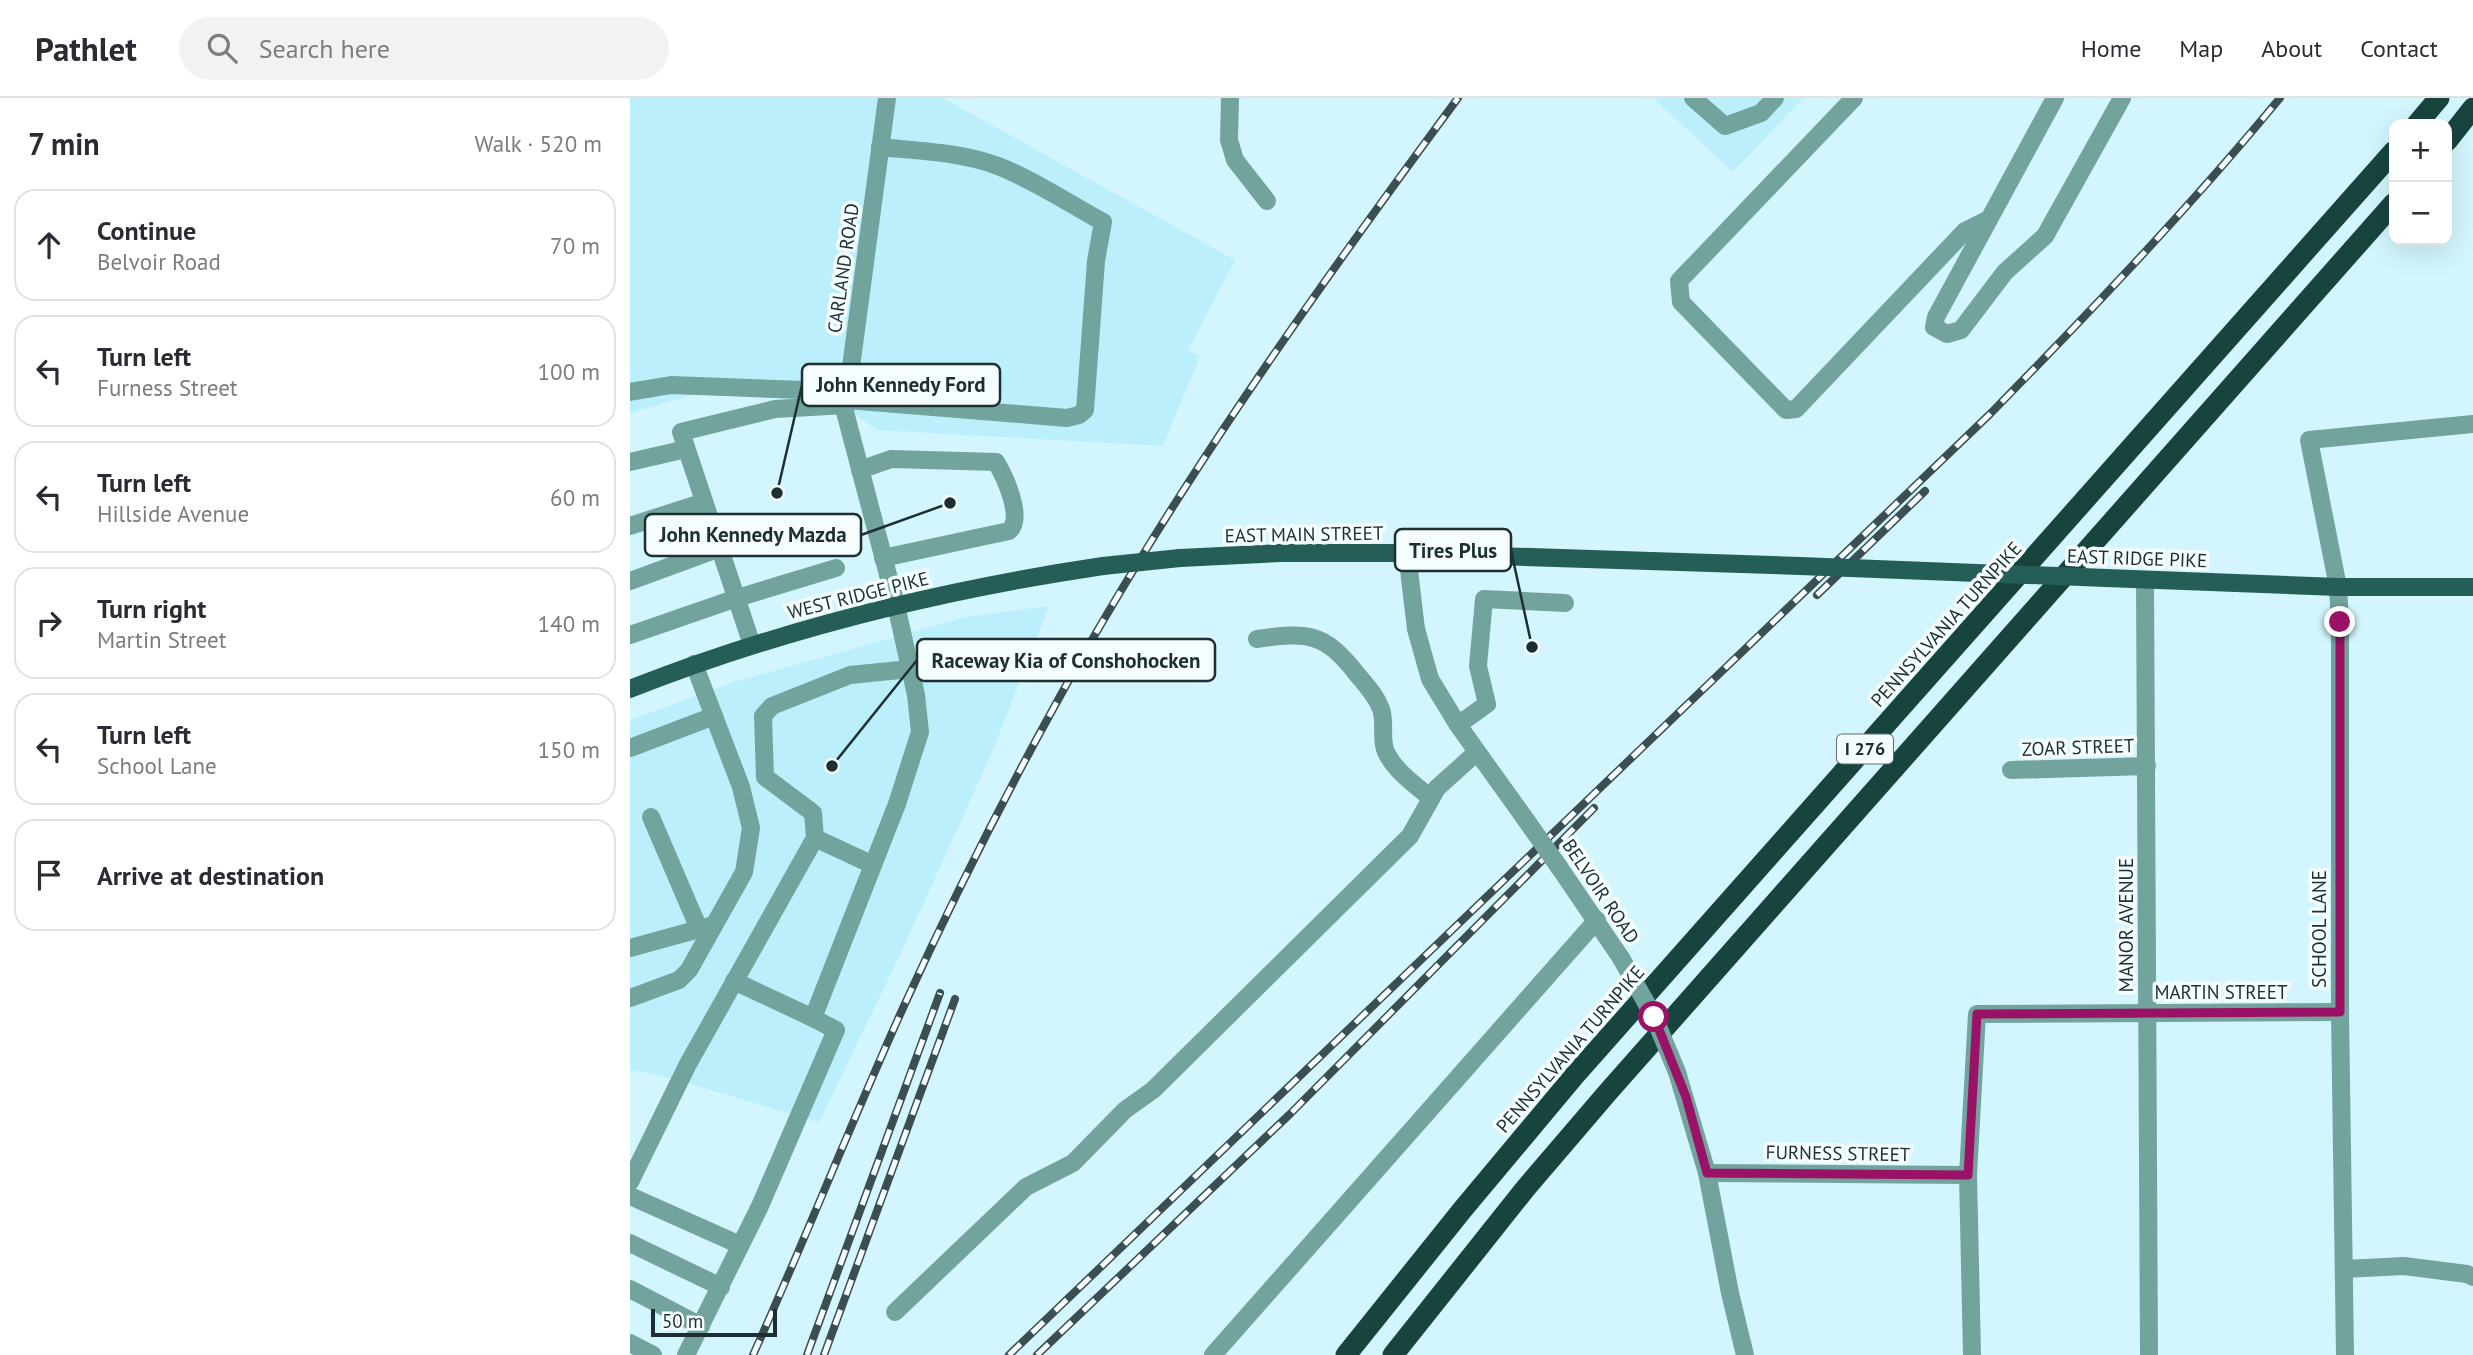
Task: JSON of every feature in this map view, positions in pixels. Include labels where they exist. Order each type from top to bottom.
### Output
[{"type":"highway","points":[[2421,119],[2439,98]]},
{"type":"highway","points":[[2452,135],[2473,108]]},
{"type":"highway","name":"PENNSYLVANIA TURNPIKE","points":[[1346,1355],[1575,1076],[2389,156]]},
{"type":"highway","name":"I 276","points":[[1392,1355],[1525,1189],[1616,1082],[2389,210]]},
{"type":"main road","name":"EAST MAIN STREET","points":[[1103,566],[1180,558],[1280,553],[1407,553],[1800,566]]},
{"type":"main road","name":"WEST RIDGE PIKE","points":[[630,689],[752,645],[895,606],[991,585],[1103,566]]},
{"type":"main road","name":"EAST RIDGE PIKE","points":[[1800,566],[2338,587],[2473,587]]},
{"type":"street","name":"CARLAND ROAD","points":[[813,1018],[910,769],[920,732],[895,606],[845,412],[887,98]]},
{"type":"street","points":[[1230,98],[1229,140],[1235,160],[1267,201]]},
{"type":"street","points":[[1693,98],[1725,126],[1761,113],[1775,98]]},
{"type":"street","points":[[1854,98],[1679,281],[1681,302],[1786,410],[1796,409],[1965,231],[1989,219]]},
{"type":"street","points":[[2055,98],[1936,317],[1934,327],[1947,334],[1961,330],[2005,272],[2045,236],[2122,98]]},
{"type":"street","points":[[630,392],[671,385],[805,390],[847,400],[1067,418],[1079,415],[1085,410],[1096,261],[1102,222],[1040,186],[996,165],[952,155],[880,147]]},
{"type":"street","points":[[752,645],[681,432],[775,409],[847,400]]},
{"type":"street","name":"SCHOOL LANE","points":[[2345,1355],[2340,1012],[2340,622],[2338,587],[2309,440],[2473,424]]},
{"type":"street","points":[[630,462],[687,449]]},
{"type":"street","points":[[860,470],[891,459],[996,462],[1004,475],[1015,521],[1009,531],[883,558]]},
{"type":"street","points":[[630,527],[704,502]]},
{"type":"street","points":[[630,581],[720,548]]},
{"type":"street","name":"BELVOIR ROAD","points":[[1407,553],[1416,629],[1430,679],[1458,725],[1597,920],[1654,1017],[1677,1072],[1707,1173],[1745,1355]]},
{"type":"street","points":[[630,635],[836,568]]},
{"type":"street","name":"MANOR AVENUE","points":[[2145,580],[2149,1355]]},
{"type":"street","points":[[1458,725],[1488,704],[1478,666],[1484,599],[1565,603]]},
{"type":"street","points":[[1257,639],[1302,635],[1335,649],[1374,695],[1380,707],[1386,751],[1392,761],[1412,783],[1431,798]]},
{"type":"street","points":[[630,998],[679,980],[689,970],[706,927],[744,872],[751,828],[741,787],[694,664]]},
{"type":"street","points":[[630,1182],[677,1084],[816,838],[813,813],[765,777],[763,716],[772,706],[850,675],[909,669]]},
{"type":"street","points":[[630,748],[714,716]]},
{"type":"street","points":[[895,1311],[1026,1187],[1073,1163],[1125,1110],[1153,1090],[1410,836],[1437,788],[1477,752]]},
{"type":"street","name":"ZOAR STREET","points":[[2011,770],[2147,766]]},
{"type":"street","points":[[651,817],[706,927]]},
{"type":"street","points":[[816,838],[873,865]]},
{"type":"street","points":[[1213,1355],[1597,920]]},
{"type":"street","points":[[630,948],[706,927]]},
{"type":"street","points":[[686,1355],[760,1206],[836,1030],[734,981]]},
{"type":"street","name":"MARTIN STREET","points":[[1968,1175],[1977,1014],[2340,1012]]},
{"type":"street","name":"FURNESS STREET","points":[[1707,1173],[1968,1175]]},
{"type":"street","points":[[1968,1175],[1972,1355]]},
{"type":"street","points":[[630,1196],[740,1245]]},
{"type":"street","points":[[630,1243],[721,1287]]},
{"type":"street","points":[[2344,1269],[2404,1266],[2473,1277]]},
{"type":"street","points":[[630,1289],[701,1326]]},
{"type":"street","points":[[630,1343],[653,1355]]},
{"type":"shaded area","points":[[630,98],[943,98],[1235,260],[1188,350],[1200,356],[1163,446],[877,430],[837,402],[695,394],[630,413]]},
{"type":"shaded area","points":[[1653,98],[1803,98],[1733,172]]},
{"type":"shaded area","points":[[1049,606],[993,750],[900,955],[819,1122],[659,1075],[630,1070],[630,720],[734,682],[966,617]]},
{"type":"railway","points":[[753,1355],[920,970],[994,820],[1053,709],[1098,629],[1194,473],[1297,321],[1458,98]]},
{"type":"railway","points":[[1009,1355],[1990,414],[2138,259],[2280,98]]},
{"type":"railway","points":[[1817,595],[1925,491]]},
{"type":"railway","points":[[1037,1355],[1290,1114],[1594,808]]},
{"type":"railway","points":[[807,1355],[940,993]]},
{"type":"railway","points":[[824,1355],[955,999]]},
{"type":"place","name":"John Kennedy Ford","points":[[777,493]]},
{"type":"place","name":"John Kennedy Mazda","points":[[950,503]]},
{"type":"place","name":"Tires Plus","points":[[1532,647]]},
{"type":"place","name":"Raceway Kia of Conshohocken","points":[[832,766]]},
{"type":"route","points":[[1654,1017],[1686,1097],[1707,1173],[1968,1175],[1977,1014],[2340,1012],[2340,622]]}]
